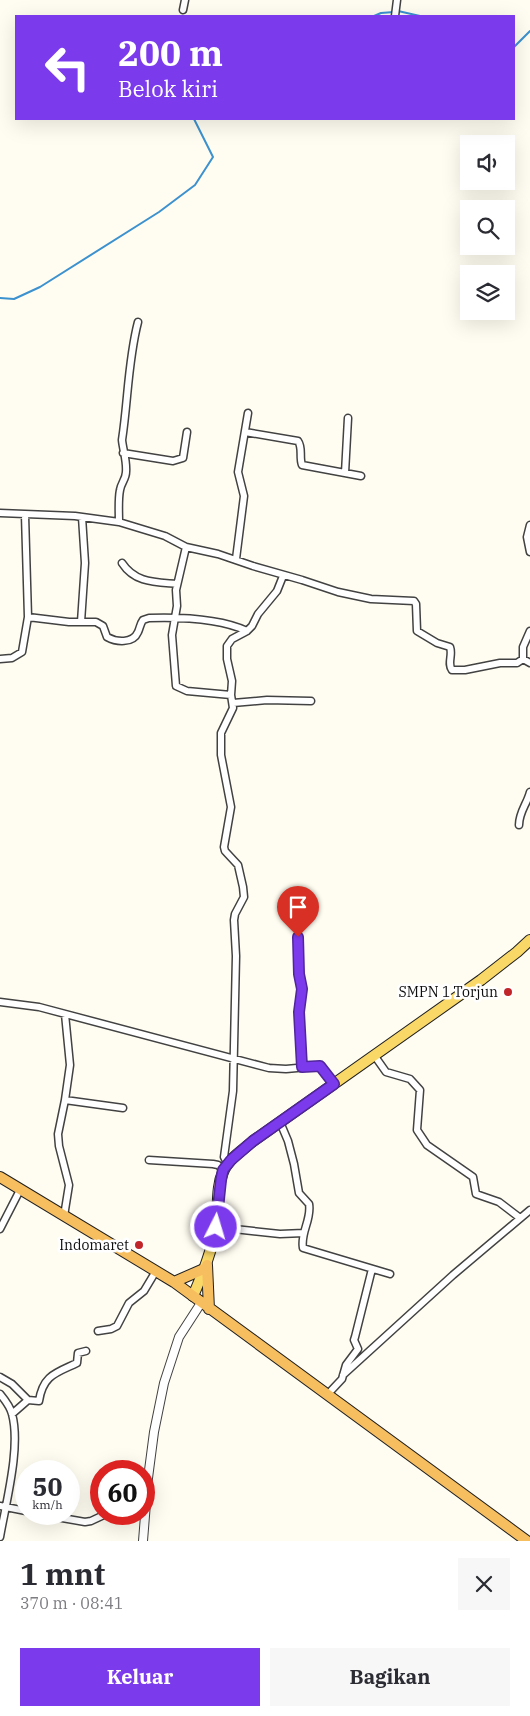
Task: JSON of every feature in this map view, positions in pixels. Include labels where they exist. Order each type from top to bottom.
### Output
[{"type":"highway","points":[[0,1177],[174,1282],[527,1541]]},
{"type":"highway","points":[[174,1282],[206,1266]]},
{"type":"highway","points":[[201,1302],[206,1266]]},
{"type":"main road","points":[[201,1302],[206,1266],[216,1227],[223,1170],[231,1160],[253,1141],[481,980],[530,940]]},
{"type":"street","points":[[184,10],[185,0]]},
{"type":"street","points":[[119,522],[120,492],[126,468],[122,440],[130,361],[138,322]]},
{"type":"street","points":[[236,559],[244,496],[238,472],[248,413]]},
{"type":"street","points":[[345,473],[348,418]]},
{"type":"street","points":[[123,452],[173,461],[180,460],[183,458],[187,432]]},
{"type":"street","points":[[245,432],[298,440],[301,444],[300,459],[302,465],[361,476]]},
{"type":"street","points":[[0,513],[82,517],[119,522],[157,534],[186,548],[236,559],[283,576],[338,592],[371,599],[414,601],[416,604],[418,632],[437,643],[450,647],[450,666],[452,670],[466,670],[500,663],[517,663],[523,659]]},
{"type":"street","points":[[0,659],[12,658],[22,652],[28,617],[25,515]]},
{"type":"street","points":[[81,622],[85,563],[82,517]]},
{"type":"street","points":[[530,525],[527,537],[530,552]]},
{"type":"street","points":[[186,548],[177,584],[176,618],[172,646],[176,686],[187,691],[231,695]]},
{"type":"street","points":[[122,563],[131,575],[152,582],[177,584]]},
{"type":"street","points":[[231,1160],[224,1159],[224,1157],[233,1091],[236,956],[234,920],[244,897],[238,865],[229,857],[224,847],[231,807],[221,749],[221,734],[233,708],[231,695],[232,680],[227,659],[227,646],[232,640],[248,631],[252,626],[258,614],[276,592],[283,576]]},
{"type":"street","points":[[28,617],[96,622],[105,629],[108,637],[119,641],[132,639],[136,636],[143,620],[149,618],[176,618],[235,625],[248,631]]},
{"type":"street","points":[[523,659],[523,647],[530,631]]},
{"type":"street","points":[[523,659],[530,663]]},
{"type":"street","points":[[233,703],[267,700],[311,701]]},
{"type":"street","points":[[519,825],[519,818],[528,801],[530,792]]},
{"type":"street","points":[[298,937],[298,965],[302,989],[299,1012],[302,1067]]},
{"type":"street","points":[[0,1002],[39,1007],[269,1068],[286,1069],[320,1066],[334,1084]]},
{"type":"street","points":[[64,1216],[69,1185],[59,1146],[58,1134],[70,1065],[65,1014]]},
{"type":"street","points":[[374,1055],[386,1072],[410,1079],[420,1090],[417,1130],[427,1145],[457,1164],[473,1177],[476,1194],[499,1202],[520,1218]]},
{"type":"street","points":[[65,1100],[123,1108]]},
{"type":"street","points":[[280,1122],[288,1141],[299,1193],[309,1204],[310,1215],[302,1246],[306,1250],[390,1274]]},
{"type":"street","points":[[149,1160],[213,1164],[218,1165],[223,1170]]},
{"type":"street","points":[[0,1229],[20,1190]]},
{"type":"street","points":[[327,1394],[343,1375],[453,1275],[530,1210]]},
{"type":"street","points":[[216,1227],[273,1233],[304,1233]]},
{"type":"street","points":[[343,1375],[346,1365],[358,1349],[354,1340],[372,1268]]},
{"type":"street","points":[[98,1331],[118,1326],[129,1303],[144,1291],[156,1271]]},
{"type":"street","points":[[149,1460],[164,1383],[173,1350],[201,1302]]},
{"type":"street","points":[[0,1377],[12,1384],[28,1400],[40,1401],[41,1386],[55,1373],[77,1362],[78,1353],[86,1350]]},
{"type":"street","points":[[0,1394],[6,1401],[12,1414],[16,1446],[3,1507],[0,1537]]},
{"type":"street","points":[[12,1414],[28,1400]]},
{"type":"street","points":[[143,1541],[144,1525]]},
{"type":"waterway","points":[[398,11],[416,15]]},
{"type":"waterway","points":[[376,15],[394,12]]},
{"type":"waterway","points":[[515,46],[530,31]]},
{"type":"waterway","points":[[0,298],[14,299],[40,287],[159,212],[195,185],[213,157],[194,120]]},
{"type":"place","name":"SMPN 1 Torjun","points":[[508,992]]},
{"type":"place","name":"Indomaret","points":[[139,1245]]},
{"type":"route","points":[[216,1227],[223,1170],[231,1160],[253,1141],[334,1084],[320,1066],[302,1067],[299,1012],[302,989],[297,957],[298,937]]}]
